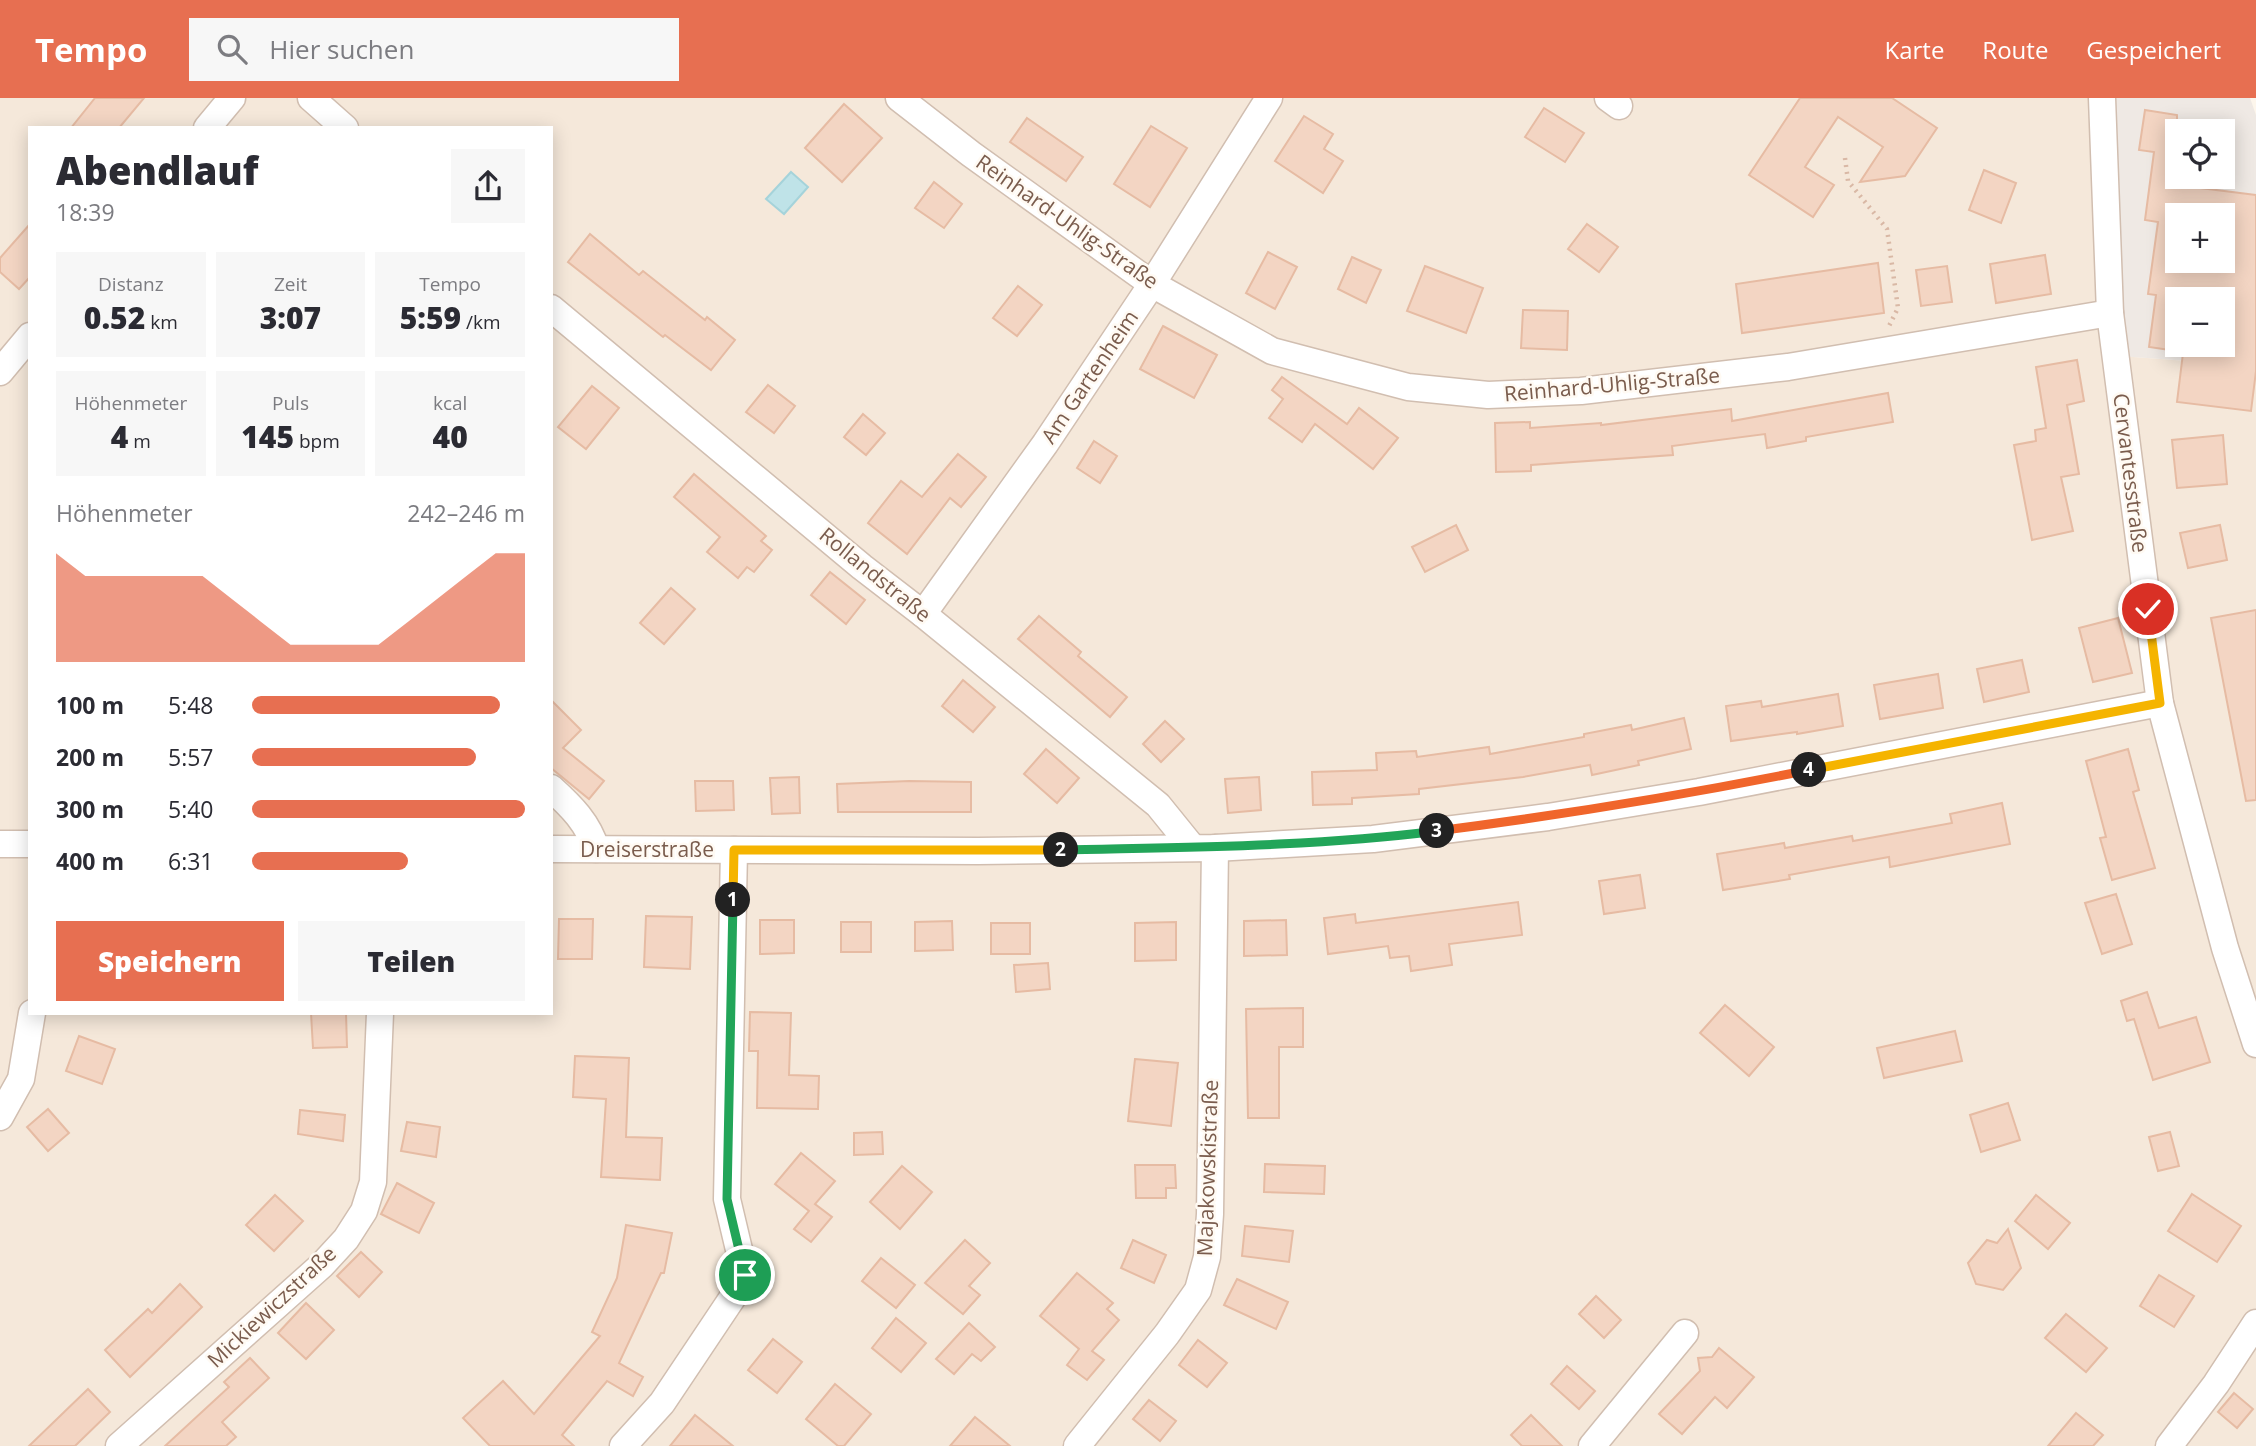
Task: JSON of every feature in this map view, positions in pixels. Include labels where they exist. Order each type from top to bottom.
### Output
[{"type":"street","points":[[208,126],[232,98]]},
{"type":"street","points":[[311,98],[343,126]]},
{"type":"street","name":"Reinhard-Uhlig-Straße","points":[[899,98],[971,154],[1152,284],[1272,351],[1408,387],[1488,395],[1581,391],[1788,367],[2110,313]]},
{"type":"street","name":"Am Gartenheim","points":[[923,614],[1045,444],[1152,284],[1269,98]]},
{"type":"street","name":"Cervantesstraße","points":[[2102,98],[2110,313],[2160,703],[2225,948],[2256,1044]]},
{"type":"street","name":"Rollandstraße","points":[[553,310],[862,567],[1158,805],[1204,847]]},
{"type":"street","points":[[0,372],[28,338]]},
{"type":"street","name":"Dreiserstraße","points":[[553,849],[978,851],[1204,847],[1373,839],[1548,817],[1699,792],[2160,703]]},
{"type":"street","points":[[553,790],[585,823],[596,849]]},
{"type":"street","points":[[0,844],[28,845]]},
{"type":"street","name":"Majakowskistraße","points":[[1077,1446],[1167,1334],[1198,1290],[1207,1257],[1210,1214],[1204,847]]},
{"type":"street","points":[[623,1446],[662,1403],[743,1282],[745,1275],[727,1199],[734,850]]},
{"type":"street","points":[[0,1117],[21,1079],[32,1015]]},
{"type":"street","name":"Mickiewiczstraße","points":[[119,1446],[322,1265],[346,1239],[364,1211],[373,1182],[375,1159],[380,1015]]},
{"type":"street","points":[[2169,1446],[2216,1384],[2256,1323]]},
{"type":"street","points":[[1592,1446],[1685,1333]]},
{"type":"path","points":[[1845,158],[1848,181],[1887,229],[1898,308],[1886,330],[1887,351]]},
{"type":"shaded area","points":[[0,98],[2098,98],[2106,355],[2256,366],[2256,1446],[0,1446]]},
{"type":"shaded area","points":[[2098,98],[2250,98],[2256,115],[2256,366],[2106,355]]},
{"type":"water","points":[[791,172],[808,187],[784,214],[766,199]]},
{"type":"building","points":[[95,98],[144,98],[121,126],[73,126]]},
{"type":"building","points":[[1800,98],[1892,98],[1937,128],[1905,176],[1860,182],[1883,147],[1838,117],[1805,167],[1834,185],[1813,217],[1749,175]]},
{"type":"building","points":[[844,104],[882,138],[842,182],[805,148]]},
{"type":"building","points":[[1544,108],[1584,133],[1565,162],[1525,137]]},
{"type":"building","points":[[2145,110],[2177,115],[2177,119],[2165,119],[2165,189],[2209,189],[2256,195],[2256,371],[2251,411],[2177,402],[2183,357],[2235,357],[2235,287],[2165,287],[2165,349],[2149,347],[2156,295],[2148,294],[2158,222],[2145,220],[2154,152],[2139,150]]},
{"type":"building","points":[[1304,116],[1333,134],[1324,149],[1343,161],[1323,193],[1275,161]]},
{"type":"building","points":[[1027,118],[1083,157],[1066,181],[1010,142]]},
{"type":"building","points":[[1151,126],[1187,148],[1150,207],[1114,184]]},
{"type":"building","points":[[1984,170],[2016,183],[2001,223],[1969,210]]},
{"type":"building","points":[[934,182],[962,204],[944,228],[915,208]]},
{"type":"building","points":[[1587,224],[1618,247],[1599,272],[1568,249]]},
{"type":"building","points":[[28,226],[28,279],[19,289],[0,272],[0,258]]},
{"type":"building","points":[[590,234],[639,275],[643,271],[735,340],[711,370],[665,335],[663,337],[568,262]]},
{"type":"building","points":[[1268,252],[1297,267],[1275,309],[1246,293]]},
{"type":"building","points":[[2045,255],[2051,294],[1996,303],[1990,264]]},
{"type":"building","points":[[1352,257],[1381,270],[1366,303],[1338,289]]},
{"type":"building","points":[[1878,263],[1884,313],[1742,333],[1736,284]]},
{"type":"building","points":[[1425,266],[1483,288],[1466,333],[1407,311]]},
{"type":"building","points":[[1947,266],[1952,302],[1921,306],[1916,270]]},
{"type":"building","points":[[1018,286],[1042,305],[1017,336],[993,318]]},
{"type":"building","points":[[1523,310],[1568,311],[1567,350],[1521,348]]},
{"type":"building","points":[[1163,326],[1217,355],[1194,398],[1140,369]]},
{"type":"building","points":[[2077,360],[2084,401],[2067,405],[2079,474],[2061,477],[2073,531],[2032,540],[2014,445],[2036,441],[2035,430],[2046,428],[2036,367]]},
{"type":"building","points":[[1282,377],[1347,424],[1359,408],[1398,438],[1373,469],[1315,424],[1302,442],[1269,418],[1283,399],[1272,390]]},
{"type":"building","points":[[768,385],[795,406],[774,433],[746,412]]},
{"type":"building","points":[[592,386],[619,408],[586,449],[558,427]]},
{"type":"building","points":[[1888,393],[1893,422],[1806,437],[1806,441],[1767,448],[1765,434],[1672,446],[1673,455],[1531,465],[1531,471],[1496,472],[1495,423],[1530,422],[1530,428],[1601,425],[1731,409],[1732,421]]},
{"type":"building","points":[[863,414],[885,433],[866,455],[844,437]]},
{"type":"building","points":[[2223,435],[2227,484],[2177,488],[2172,440]]},
{"type":"building","points":[[1094,441],[1117,456],[1100,483],[1077,468]]},
{"type":"building","points":[[958,454],[986,477],[961,507],[950,498],[907,554],[868,523],[901,481],[922,497]]},
{"type":"building","points":[[694,474],[766,536],[761,541],[772,550],[754,572],[747,567],[738,578],[707,552],[720,537],[674,497]]},
{"type":"building","points":[[1456,525],[1468,550],[1425,572],[1412,547]]},
{"type":"building","points":[[2220,525],[2227,560],[2188,568],[2180,533]]},
{"type":"building","points":[[830,572],[865,600],[846,624],[811,595]]},
{"type":"building","points":[[671,588],[695,609],[664,644],[640,623]]},
{"type":"building","points":[[2256,610],[2256,800],[2246,801],[2211,618]]},
{"type":"building","points":[[1039,616],[1081,652],[1078,656],[1127,697],[1110,717],[1018,639]]},
{"type":"building","points":[[2118,618],[2132,673],[2093,682],[2079,628]]},
{"type":"building","points":[[2022,660],[2029,692],[1984,702],[1977,669]]},
{"type":"building","points":[[1938,674],[1943,708],[1880,719],[1874,685]]},
{"type":"building","points":[[963,680],[995,707],[973,732],[942,706]]},
{"type":"building","points":[[1838,694],[1843,726],[1731,741],[1726,706],[1761,701],[1762,707]]},
{"type":"building","points":[[553,702],[581,730],[563,748],[604,781],[589,799],[553,770]]},
{"type":"building","points":[[1684,718],[1691,749],[1638,761],[1639,765],[1592,775],[1590,765],[1523,777],[1419,789],[1419,794],[1352,798],[1352,804],[1313,805],[1312,772],[1377,770],[1376,753],[1416,751],[1417,757],[1489,747],[1490,754],[1584,737],[1584,734],[1631,725],[1632,730]]},
{"type":"building","points":[[1165,721],[1184,739],[1161,762],[1143,744]]},
{"type":"building","points":[[1046,749],[1079,778],[1057,803],[1024,774]]},
{"type":"building","points":[[2128,749],[2139,790],[2133,792],[2155,868],[2112,880],[2100,838],[2106,837],[2086,761]]},
{"type":"building","points":[[799,777],[800,813],[772,814],[770,778]]},
{"type":"building","points":[[1259,777],[1261,810],[1228,813],[1225,779]]},
{"type":"building","points":[[695,781],[733,781],[734,810],[696,811]]},
{"type":"building","points":[[971,782],[971,812],[838,812],[837,784]]},
{"type":"building","points":[[2002,803],[2010,844],[1890,867],[1889,857],[1789,875],[1790,879],[1723,890],[1717,854],[1784,843],[1785,848],[1852,836],[1853,841],[1952,823],[1950,814]]},
{"type":"building","points":[[1640,875],[1645,908],[1604,914],[1599,881]]},
{"type":"building","points":[[2116,894],[2132,944],[2102,954],[2085,903]]},
{"type":"building","points":[[1518,902],[1522,935],[1449,944],[1452,965],[1411,971],[1409,956],[1390,958],[1388,946],[1328,954],[1324,918],[1355,914],[1356,923]]},
{"type":"building","points":[[646,916],[692,917],[690,969],[644,967]]},
{"type":"building","points":[[559,919],[593,919],[592,959],[558,959]]},
{"type":"building","points":[[760,920],[794,920],[794,953],[760,954]]},
{"type":"building","points":[[1286,920],[1287,955],[1244,956],[1244,921]]},
{"type":"building","points":[[952,921],[953,950],[915,951],[915,922]]},
{"type":"building","points":[[841,922],[871,922],[871,952],[841,952]]},
{"type":"building","points":[[1176,922],[1176,960],[1135,961],[1135,923]]},
{"type":"building","points":[[991,923],[1030,923],[1030,954],[991,954]]},
{"type":"building","points":[[1048,963],[1050,989],[1016,992],[1014,965]]},
{"type":"building","points":[[2147,992],[2159,1028],[2196,1017],[2210,1062],[2153,1080],[2134,1019],[2127,1021],[2121,1001]]},
{"type":"building","points":[[1725,1005],[1774,1047],[1749,1076],[1700,1033]]},
{"type":"building","points":[[1303,1008],[1303,1047],[1279,1047],[1279,1118],[1248,1118],[1246,1009]]},
{"type":"building","points":[[750,1012],[791,1013],[789,1075],[819,1076],[818,1109],[757,1108],[758,1051],[749,1051]]},
{"type":"building","points":[[311,1015],[346,1015],[347,1047],[313,1048]]},
{"type":"building","points":[[1955,1031],[1962,1061],[1884,1078],[1877,1048]]},
{"type":"building","points":[[79,1036],[115,1049],[102,1084],[66,1071]]},
{"type":"building","points":[[575,1056],[629,1058],[626,1137],[662,1138],[660,1180],[601,1177],[606,1099],[573,1097]]},
{"type":"building","points":[[1135,1059],[1178,1063],[1171,1126],[1128,1121]]},
{"type":"building","points":[[2008,1103],[2020,1140],[1981,1152],[1970,1115]]},
{"type":"building","points":[[48,1109],[69,1133],[48,1151],[27,1127]]},
{"type":"building","points":[[300,1110],[345,1115],[343,1141],[298,1134]]},
{"type":"building","points":[[407,1122],[440,1127],[436,1157],[401,1151]]},
{"type":"building","points":[[882,1132],[883,1154],[854,1155],[854,1133]]},
{"type":"building","points":[[2170,1132],[2179,1166],[2158,1171],[2149,1137]]},
{"type":"building","points":[[801,1153],[835,1181],[815,1204],[832,1217],[811,1242],[794,1229],[809,1211],[775,1184]]},
{"type":"building","points":[[1265,1164],[1325,1166],[1324,1194],[1264,1192]]},
{"type":"building","points":[[1135,1165],[1175,1165],[1176,1188],[1166,1188],[1166,1198],[1136,1198]]},
{"type":"building","points":[[902,1166],[932,1192],[900,1229],[870,1202]]},
{"type":"building","points":[[397,1183],[434,1203],[419,1233],[381,1214]]},
{"type":"building","points":[[2192,1194],[2241,1226],[2217,1262],[2168,1231]]},
{"type":"building","points":[[275,1195],[303,1221],[274,1251],[246,1225]]},
{"type":"building","points":[[2036,1195],[2070,1223],[2048,1249],[2015,1221]]},
{"type":"building","points":[[626,1225],[672,1233],[664,1273],[661,1273],[619,1363],[643,1377],[633,1396],[607,1381],[562,1435],[574,1446],[490,1446],[463,1418],[503,1381],[534,1414],[600,1336],[592,1332],[617,1278]]},
{"type":"building","points":[[1245,1226],[1293,1231],[1289,1262],[1242,1256]]},
{"type":"building","points":[[2008,1229],[2021,1268],[2003,1290],[1976,1284],[1968,1263],[1987,1240],[1997,1243]]},
{"type":"building","points":[[965,1240],[990,1263],[969,1286],[980,1295],[963,1314],[925,1283]]},
{"type":"building","points":[[1133,1240],[1166,1255],[1154,1283],[1121,1268]]},
{"type":"building","points":[[361,1252],[382,1272],[359,1297],[337,1276]]},
{"type":"building","points":[[881,1258],[915,1285],[896,1308],[862,1281]]},
{"type":"building","points":[[1077,1273],[1113,1303],[1107,1309],[1119,1320],[1092,1351],[1104,1360],[1087,1380],[1067,1365],[1079,1349],[1040,1316]]},
{"type":"building","points":[[2159,1275],[2194,1296],[2174,1327],[2140,1306]]},
{"type":"building","points":[[1237,1279],[1288,1302],[1276,1329],[1224,1305]]},
{"type":"building","points":[[180,1284],[202,1307],[130,1377],[105,1350],[148,1309],[152,1313]]},
{"type":"building","points":[[1596,1296],[1621,1320],[1604,1338],[1579,1314]]},
{"type":"building","points":[[306,1303],[334,1330],[306,1359],[278,1333]]},
{"type":"building","points":[[2066,1314],[2107,1348],[2086,1372],[2045,1338]]},
{"type":"building","points":[[896,1318],[926,1343],[901,1372],[872,1348]]},
{"type":"building","points":[[969,1323],[995,1347],[981,1361],[972,1354],[954,1374],[936,1359]]},
{"type":"building","points":[[773,1339],[802,1362],[777,1393],[748,1370]]},
{"type":"building","points":[[1198,1340],[1227,1363],[1207,1387],[1179,1365]]},
{"type":"building","points":[[1719,1348],[1754,1377],[1727,1408],[1715,1397],[1682,1434],[1659,1414],[1700,1371],[1698,1358],[1712,1357]]},
{"type":"building","points":[[250,1358],[269,1378],[222,1422],[236,1437],[226,1446],[165,1446],[229,1387],[224,1382]]},
{"type":"building","points":[[1567,1366],[1595,1391],[1579,1409],[1551,1384]]},
{"type":"building","points":[[835,1384],[871,1414],[844,1446],[838,1446],[806,1419]]},
{"type":"building","points":[[88,1389],[110,1412],[75,1446],[29,1446]]},
{"type":"building","points":[[2234,1393],[2253,1409],[2237,1428],[2218,1412]]},
{"type":"building","points":[[1149,1400],[1176,1421],[1160,1441],[1133,1419]]},
{"type":"building","points":[[2076,1413],[2103,1435],[2093,1446],[2048,1446]]},
{"type":"building","points":[[695,1415],[733,1446],[670,1446]]},
{"type":"building","points":[[1531,1415],[1562,1446],[1522,1446],[1511,1435]]},
{"type":"building","points":[[975,1417],[1010,1446],[950,1446]]},
{"type":"route","points":[[745,1275],[727,1199],[734,850],[1215,848],[1373,839],[1548,817],[1699,792],[2160,703],[2148,609]]}]
